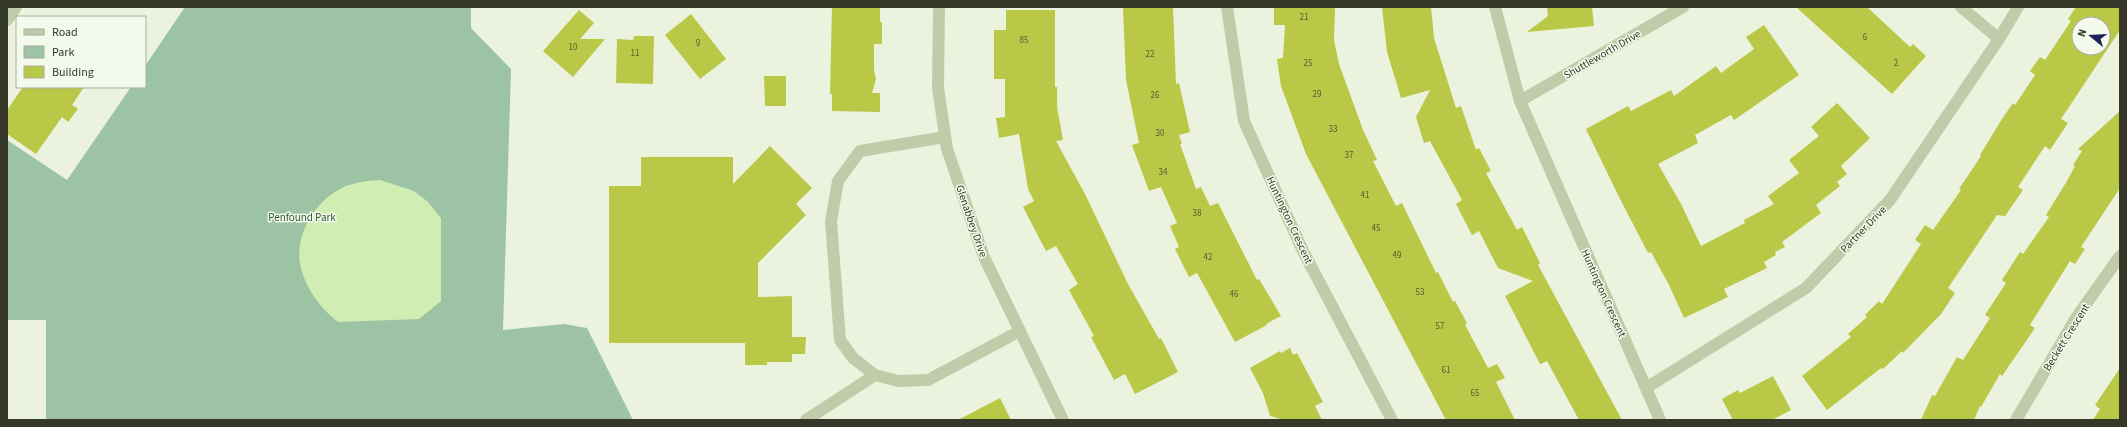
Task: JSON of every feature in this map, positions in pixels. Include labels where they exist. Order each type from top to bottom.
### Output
[{"type":"street","points":[[7,20],[16,7]]},
{"type":"street","name":"Glenabbey Drive","points":[[939,7],[938,88],[947,149],[984,257],[1063,420]]},
{"type":"street","name":"Huntington Crescent","points":[[1227,7],[1244,121],[1303,251],[1392,420]]},
{"type":"street","name":"Huntington Crescent","points":[[1495,7],[1520,100],[1660,420]]},
{"type":"street","name":"Shuttleworth Drive","points":[[1520,100],[1683,7]]},
{"type":"street","points":[[1961,7],[1999,39]]},
{"type":"street","name":"Partner Drive","points":[[1646,388],[1806,288],[1890,200],[1999,39],[2018,7]]},
{"type":"street","points":[[945,137],[860,151],[838,181],[831,221],[840,340],[853,358],[875,375],[898,381],[928,380],[1020,331]]},
{"type":"street","name":"Beckett Crescent","points":[[2016,420],[2076,318],[2120,256]]},
{"type":"street","points":[[806,420],[875,375]]},
{"type":"green space","name":"Penfound Park","points":[[185,7],[471,7],[471,28],[511,69],[503,330],[564,324],[587,328],[633,420],[46,420],[46,320],[7,320],[7,140],[67,180],[130,88],[146,88],[146,65]]},
{"type":"sand","points":[[380,180],[414,191],[428,202],[441,218],[441,301],[419,319],[338,322],[319,304],[309,289],[302,273],[299,253],[304,230],[316,209],[334,193],[353,184]]},
{"type":"building","points":[[832,7],[880,7],[882,44],[874,44],[874,70],[876,79],[872,93],[880,93],[880,112],[832,111],[832,94],[830,94]]},
{"type":"building","points":[[1123,7],[1173,7],[1176,84],[1179,83],[1190,132],[1179,135],[1182,144],[1180,144],[1196,189],[1201,187],[1210,206],[1218,203],[1257,280],[1259,279],[1281,316],[1235,342],[1197,273],[1189,277],[1175,249],[1179,247],[1170,226],[1177,223],[1161,187],[1149,191],[1132,145],[1139,143],[1126,80]]},
{"type":"building","points":[[1274,7],[1335,8],[1334,40],[1339,64],[1363,130],[1377,160],[1373,161],[1396,206],[1402,203],[1436,273],[1438,272],[1453,302],[1455,301],[1467,323],[1465,325],[1488,368],[1497,364],[1505,378],[1496,382],[1515,420],[1446,420],[1306,154],[1281,86],[1277,59],[1283,58],[1285,25],[1274,25]]},
{"type":"building","points":[[1382,7],[1431,7],[1434,38],[1456,108],[1461,106],[1476,150],[1479,148],[1491,171],[1486,173],[1517,230],[1522,227],[1540,263],[1538,265],[1622,420],[1579,420],[1547,361],[1540,364],[1505,296],[1533,281],[1498,268],[1479,231],[1472,235],[1456,204],[1462,200],[1430,141],[1424,143],[1416,117],[1430,90],[1401,98],[1387,52]]},
{"type":"building","points":[[1547,7],[1592,7],[1594,26],[1527,32],[1548,16]]},
{"type":"building","points":[[1796,7],[1867,7],[1910,47],[1913,44],[1926,56],[1892,94]]},
{"type":"building","points":[[2076,7],[2120,7],[2120,30],[2111,44],[2111,16],[2071,16],[2071,21],[2068,19]]},
{"type":"building","points":[[579,10],[594,23],[580,39],[605,39],[573,77],[543,51]]},
{"type":"building","points":[[1006,10],[1055,10],[1055,87],[1057,87],[1057,107],[1063,140],[1056,141],[1086,196],[1128,284],[1159,339],[1161,338],[1178,372],[1135,394],[1125,374],[1114,380],[1091,337],[1094,336],[1069,290],[1078,284],[1056,246],[1046,251],[1023,207],[1034,201],[1028,189],[1019,134],[999,138],[996,118],[1005,117],[1005,79],[994,79],[994,30],[1006,30]]},
{"type":"building","points":[[691,14],[726,59],[700,79],[665,35]]},
{"type":"building","points":[[2071,21],[2071,56],[2103,56],[2061,119],[2068,123],[2050,150],[2045,146],[2018,187],[2023,190],[2005,216],[1997,215],[1948,288],[1955,293],[1941,314],[1903,353],[1902,351],[1883,369],[1881,368],[1827,410],[1802,376],[1851,337],[1848,334],[1867,317],[1865,315],[1879,301],[1882,304],[1921,244],[1915,240],[1925,225],[1933,230],[1961,190],[1959,189],[1981,156],[1980,155],[2002,119],[2013,103],[2015,105],[2035,75],[2030,71],[2040,57],[2045,60]]},
{"type":"building","points":[[1764,25],[1799,75],[1734,120],[1731,115],[1695,135],[1698,143],[1658,164],[1681,204],[1701,246],[1745,223],[1744,220],[1774,204],[1768,196],[1799,173],[1789,160],[1819,136],[1811,127],[1837,103],[1870,138],[1841,166],[1847,174],[1837,182],[1840,186],[1816,205],[1821,213],[1782,242],[1785,247],[1775,252],[1776,255],[1764,262],[1767,268],[1724,289],[1728,297],[1684,318],[1669,285],[1651,252],[1648,253],[1586,129],[1628,106],[1631,111],[1671,90],[1674,96],[1716,66],[1721,73],[1754,49],[1746,37]]},
{"type":"building","points":[[634,36],[654,36],[653,84],[616,83],[617,39],[633,40]]},
{"type":"building","points":[[764,76],[786,76],[786,106],[765,106]]},
{"type":"building","points":[[22,88],[83,88],[72,105],[78,109],[68,122],[62,117],[36,154],[7,134],[7,110]]},
{"type":"building","points":[[2120,111],[2120,188],[2081,247],[2085,249],[2075,264],[2070,261],[2030,325],[2035,328],[2002,376],[2000,374],[1981,407],[1980,406],[1974,420],[1921,420],[1932,395],[1935,396],[1957,357],[1963,360],[1990,318],[1985,315],[2006,283],[2002,280],[2020,252],[2023,254],[2049,217],[2046,215],[2067,181],[2075,166],[2073,165],[2082,151],[2078,149]]},
{"type":"building","points":[[770,146],[812,188],[796,204],[806,215],[758,263],[758,297],[792,296],[792,337],[806,337],[805,354],[792,354],[792,362],[767,362],[767,365],[745,365],[745,343],[609,343],[609,186],[641,186],[641,157],[733,157],[733,184]]},
{"type":"building","points":[[1290,348],[1293,355],[1297,353],[1323,402],[1315,406],[1322,420],[1284,420],[1270,416],[1263,393],[1250,368],[1280,351],[1281,353]]},
{"type":"building","points":[[2120,368],[2120,420],[2093,420],[2100,409],[2095,405]]},
{"type":"building","points":[[1773,376],[1791,410],[1772,420],[1733,420],[1722,399],[1738,390],[1740,393]]},
{"type":"building","points":[[1000,398],[1011,420],[958,420]]}]
